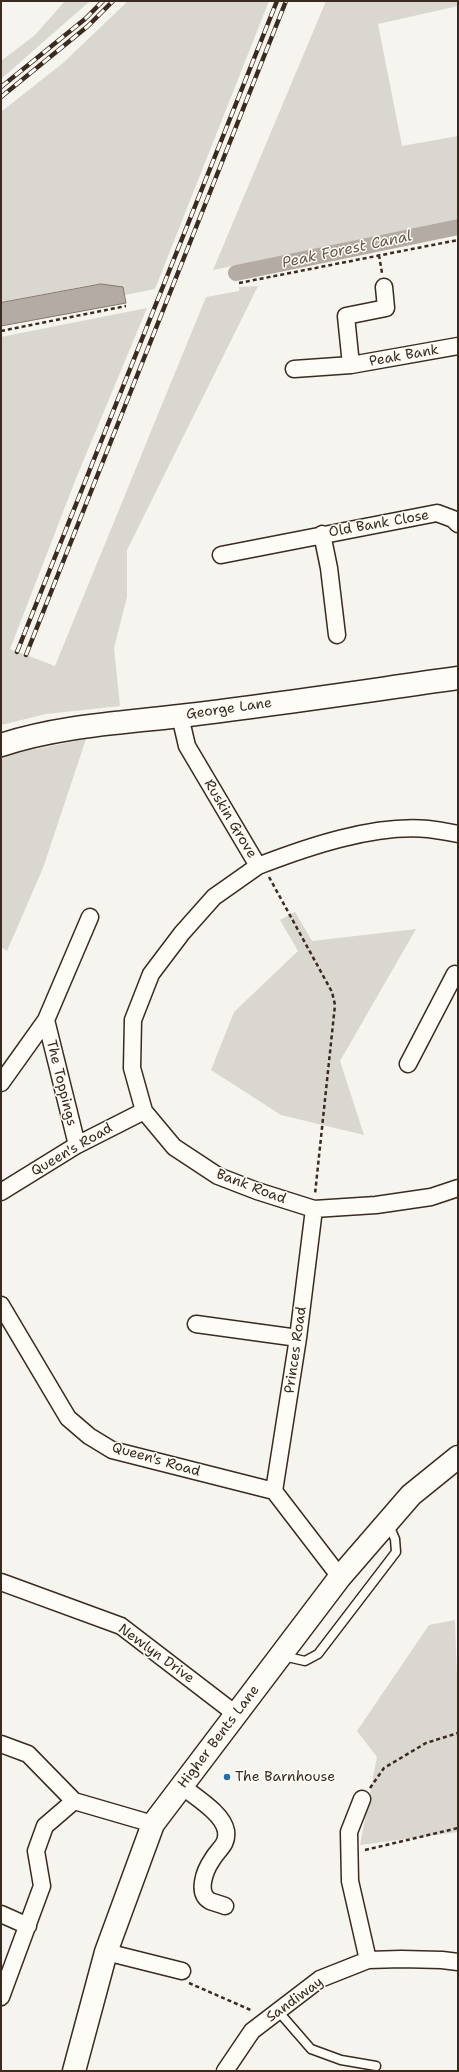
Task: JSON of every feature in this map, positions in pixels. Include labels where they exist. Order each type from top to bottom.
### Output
[{"type":"main road","name":"George Lane","points":[[1,745],[18,739],[89,725],[180,716],[458,678]]},
{"type":"main road","name":"Higher Bents Lane","points":[[74,2071],[106,1952],[153,1824],[340,1577],[411,1495],[458,1457]]},
{"type":"street","name":"Peak Bank","points":[[351,365],[346,316],[386,308],[384,287]]},
{"type":"street","name":"Peak Bank","points":[[294,369],[351,365],[458,346]]},
{"type":"street","name":"Old Bank Close","points":[[221,555],[322,534],[437,513],[454,519],[458,524]]},
{"type":"street","name":"Old Bank Close","points":[[322,534],[329,568],[337,635]]},
{"type":"street","name":"Ruskin Grove","points":[[180,716],[187,746],[260,865],[317,844],[377,831],[427,829],[458,834]]},
{"type":"street","name":"Bank Road","points":[[260,865],[214,897],[182,933],[151,974],[133,1020],[132,1068],[144,1111],[174,1147],[218,1176],[257,1191],[314,1209],[376,1205],[431,1197],[458,1188]]},
{"type":"street","name":"The Toppings","points":[[1,1083],[46,1020],[90,917]]},
{"type":"street","points":[[408,1064],[455,974],[458,975]]},
{"type":"street","name":"The Toppings","points":[[46,1020],[77,1145]]},
{"type":"street","name":"Queen's Road","points":[[1,1192],[77,1145],[144,1111]]},
{"type":"street","name":"Princes Road","points":[[274,1491],[298,1338],[314,1209]]},
{"type":"street","name":"Queen's Road","points":[[1,1305],[68,1418],[89,1436],[112,1450],[274,1491]]},
{"type":"street","points":[[196,1324],[298,1338]]},
{"type":"street","points":[[274,1491],[340,1577]]},
{"type":"street","name":"Newlyn Drive","points":[[1,1582],[121,1626],[237,1715]]},
{"type":"street","points":[[1,1744],[28,1754],[74,1801],[153,1824]]},
{"type":"street","points":[[182,1786],[217,1813],[226,1830],[226,1843],[211,1860],[203,1880],[203,1892],[209,1900],[225,1906]]},
{"type":"street","points":[[362,1799],[349,1832],[350,1881],[368,1960]]},
{"type":"street","points":[[1,1997],[42,1886],[36,1851],[44,1826],[74,1801]]},
{"type":"street","points":[[1,1914],[28,1926]]},
{"type":"street","points":[[106,1952],[182,1971]]},
{"type":"street","name":"Sandiway","points":[[225,2071],[252,2031],[320,1979],[368,1960],[414,1959],[458,1962]]},
{"type":"lane","points":[[281,1655],[305,1661],[318,1654],[396,1552],[395,1539],[388,1522]]},
{"type":"lane","points":[[273,2015],[311,2049],[341,2060],[376,2066]]},
{"type":"path","points":[[239,283],[458,240]]},
{"type":"path","points":[[1,331],[126,306]]},
{"type":"path","points":[[260,865],[332,992],[335,1005],[314,1209]]},
{"type":"path","points":[[362,1799],[384,1768],[426,1743],[458,1733]]},
{"type":"path","points":[[350,1853],[458,1828]]},
{"type":"path","points":[[182,1971],[184,1981],[264,2016],[273,2015]]},
{"type":"shaded area","points":[[65,1],[90,1],[1,79],[1,61],[35,35]]},
{"type":"shaded area","points":[[128,1],[269,1],[155,289],[125,295],[122,287],[101,284],[1,303],[1,112],[63,63]]},
{"type":"shaded area","points":[[326,1],[458,1],[458,6],[378,24],[402,146],[458,136],[458,219],[213,270]]},
{"type":"shaded area","points":[[101,284],[123,287],[126,303],[1,326],[1,303]]},
{"type":"shaded area","points":[[258,286],[127,550],[127,597],[114,648],[120,706],[46,714],[1,725],[1,337],[147,308],[77,476],[10,649],[55,666],[206,297],[239,291],[239,287]]},
{"type":"shaded area","points":[[86,739],[43,868],[7,951],[1,947],[1,758],[26,751]]},
{"type":"shaded area","points":[[295,912],[312,941],[416,929],[340,1061],[364,1135],[281,1115],[211,1070],[234,1012],[298,951],[280,920]]},
{"type":"shaded area","points":[[455,1620],[458,1705],[458,1832],[360,1845],[377,1757],[357,1731],[429,1625]]},
{"type":"waterway","name":"Peak Forest Canal","points":[[236,273],[458,227]]},
{"type":"railway","points":[[1,87],[85,19],[103,1]]},
{"type":"railway","points":[[1,97],[88,26],[113,1]]},
{"type":"railway","points":[[17,652],[277,1]]},
{"type":"railway","points":[[26,655],[286,1]]},
{"type":"place","name":"The Barnhouse","points":[[227,1777]]}]
